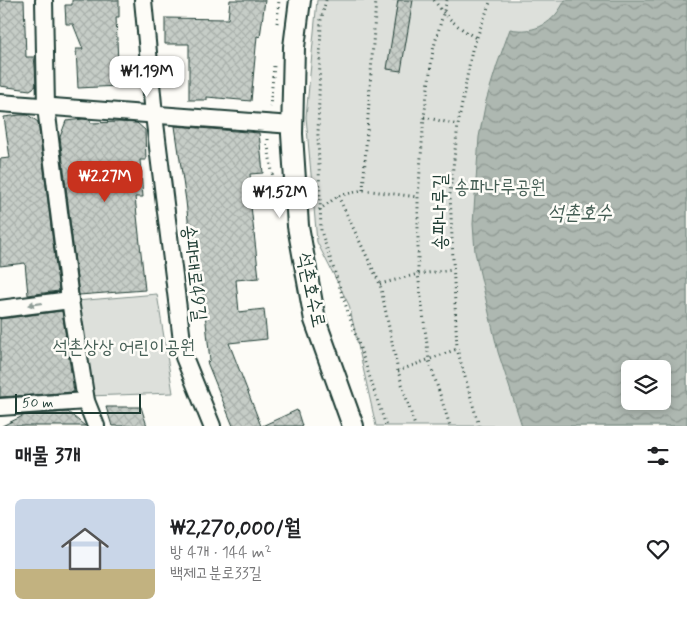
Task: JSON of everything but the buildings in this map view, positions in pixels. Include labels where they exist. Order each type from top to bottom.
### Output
[{"type":"street","points":[[44,0],[46,107],[70,300],[86,401],[96,426]]},
{"type":"street","name":"송파대로49길","points":[[143,0],[154,114],[184,357],[212,426]]},
{"type":"street","name":"석촌호수로","points":[[300,0],[294,46],[292,126],[298,226],[315,320],[353,426]]},
{"type":"street","points":[[0,103],[292,126]]},
{"type":"street","points":[[0,309],[70,300]]},
{"type":"street","points":[[0,407],[86,401]]},
{"type":"path","points":[[326,0],[321,20],[318,135],[321,231],[386,426]]},
{"type":"path","points":[[363,190],[376,0]]},
{"type":"path","points":[[434,0],[443,14],[462,30],[476,38]]},
{"type":"path","points":[[447,0],[433,50],[424,117],[418,197],[418,274],[429,360],[450,426]]},
{"type":"path","name":"송파나루길","points":[[479,426],[457,349],[450,193],[458,124],[472,50],[491,0]]},
{"type":"path","points":[[424,117],[458,124]]},
{"type":"path","points":[[298,226],[338,196],[363,190],[418,197]]},
{"type":"path","points":[[338,196],[380,284],[398,371],[416,426]]},
{"type":"path","points":[[380,284],[418,274],[453,270]]},
{"type":"path","points":[[398,371],[457,349]]},
{"type":"green space","name":"송파나루공원","points":[[317,0],[687,0],[687,426],[376,426],[349,305],[317,242],[306,117]]},
{"type":"green space","name":"석촌상상 어린이공원","points":[[157,294],[173,393],[88,396],[76,301]]},
{"type":"water","name":"석촌호수","points":[[565,0],[687,0],[687,426],[522,426],[498,352],[475,252],[473,224],[479,137],[486,101],[510,29],[528,30],[536,28],[550,21]]}]
